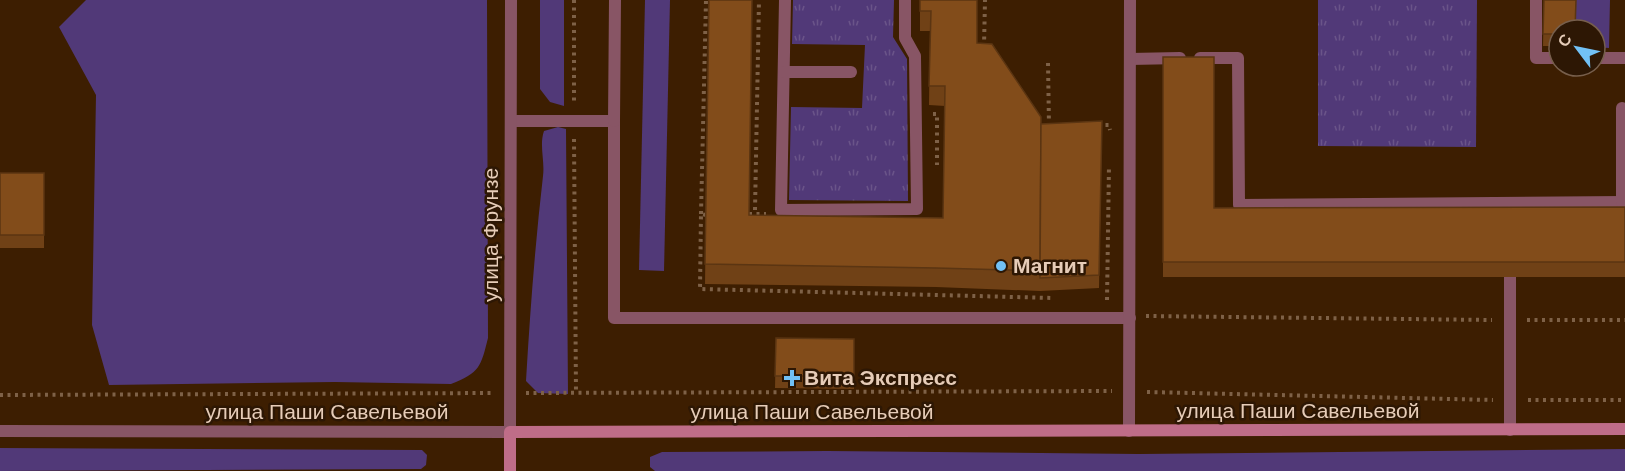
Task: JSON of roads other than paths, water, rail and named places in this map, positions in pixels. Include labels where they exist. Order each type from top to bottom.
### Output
[{"type":"main road","name":"улица Паши Савельевой","points":[[510,432],[1625,429]]},
{"type":"main road","name":"улица Фрунзе","points":[[510,432],[510,471]]},
{"type":"street","name":"улица Фрунзе","points":[[510,432],[512,0]]},
{"type":"street","points":[[615,0],[614,318],[1130,317]]},
{"type":"street","points":[[785,0],[781,210],[917,209],[915,56],[905,38],[905,0]]},
{"type":"street","points":[[1130,0],[1130,430]]},
{"type":"street","points":[[1536,0],[1536,58],[1547,58]]},
{"type":"street","points":[[1130,59],[1238,58],[1239,205],[1510,208],[1623,202],[1622,108]]},
{"type":"street","points":[[1607,58],[1625,58]]},
{"type":"street","points":[[784,72],[851,72]]},
{"type":"street","points":[[511,121],[614,121]]},
{"type":"street","points":[[1510,277],[1510,430]]},
{"type":"street","name":"улица Паши Савельевой","points":[[0,431],[510,432]]},
{"type":"place","name":"Магнит","points":[[1001,266]]},
{"type":"place","name":"Вита Экспресс","points":[[792,378]]}]
